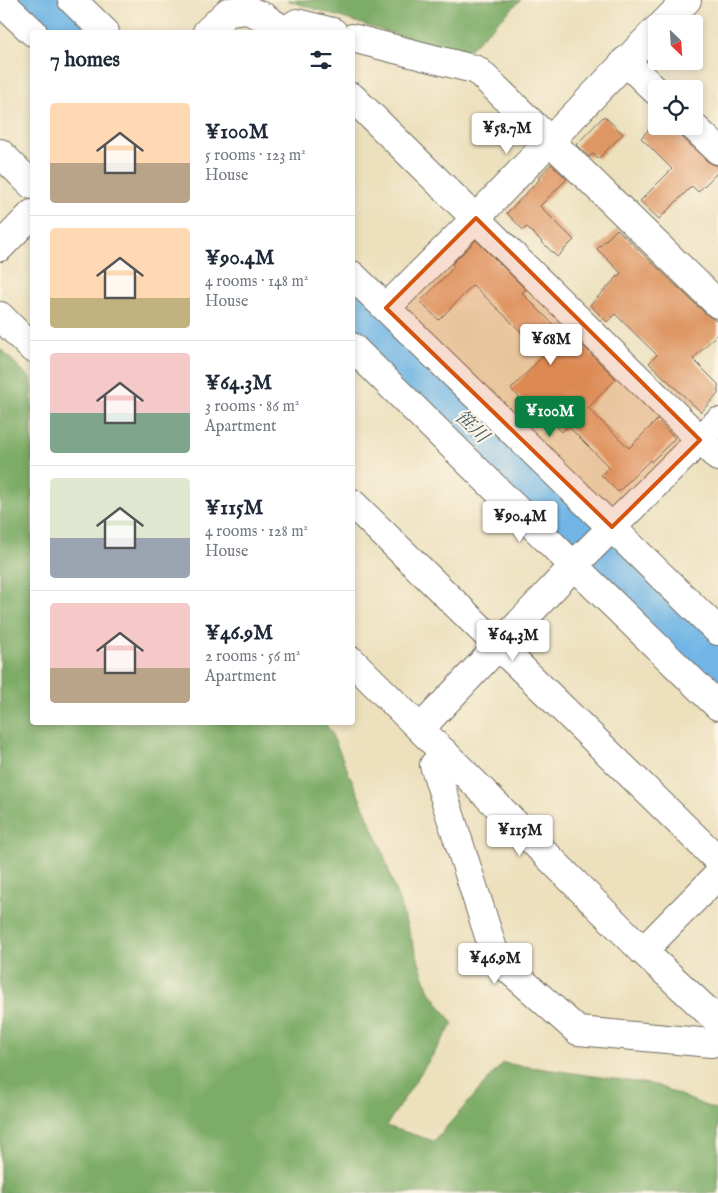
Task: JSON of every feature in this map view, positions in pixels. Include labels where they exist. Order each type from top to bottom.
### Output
[{"type":"street","points":[[72,0],[103,30]]},
{"type":"street","points":[[672,15],[687,0]]},
{"type":"street","points":[[0,1],[31,30]]},
{"type":"street","points":[[209,30],[228,12],[247,10],[264,17],[282,30]]},
{"type":"street","points":[[288,30],[297,23],[325,30]]},
{"type":"street","points":[[386,308],[476,218],[648,38]]},
{"type":"street","points":[[355,39],[477,70],[718,304]]},
{"type":"street","points":[[625,61],[648,83]]},
{"type":"street","points":[[355,101],[476,218],[712,440],[593,547],[421,728]]},
{"type":"street","points":[[702,135],[718,150]]},
{"type":"street","points":[[0,153],[30,184]]},
{"type":"street","points":[[0,247],[30,216]]},
{"type":"street","points":[[355,278],[386,308],[593,547],[718,706]]},
{"type":"street","points":[[0,316],[30,346]]},
{"type":"street","points":[[355,349],[593,547],[718,631]]},
{"type":"street","points":[[355,506],[718,860]]},
{"type":"street","points":[[355,664],[718,1021]]},
{"type":"street","points":[[445,753],[434,765],[496,958],[578,1031],[711,1043],[718,1035]]},
{"type":"street","points":[[644,950],[718,875]]},
{"type":"highlighted area","points":[[476,218],[700,440],[612,527],[386,308]]},
{"type":"green space","points":[[287,0],[521,0],[462,56]]},
{"type":"green space","points":[[0,348],[30,378],[30,725],[326,725],[381,847],[428,989],[453,1024],[386,1126],[434,1141],[503,1063],[656,1085],[718,1111],[718,1193],[0,1193]]},
{"type":"building","points":[[604,116],[623,134],[598,159],[593,154],[589,157],[576,145]]},
{"type":"building","points":[[648,130],[648,135],[681,135],[707,161],[718,165],[718,172],[698,192],[692,186],[659,219],[640,201],[672,169],[641,138]]},
{"type":"building","points":[[551,164],[567,179],[540,206],[574,240],[557,257],[527,227],[523,230],[507,213],[540,179],[538,178]]},
{"type":"building","points":[[617,229],[707,315],[718,322],[718,333],[693,359],[718,384],[718,394],[701,412],[649,363],[657,355],[615,314],[607,322],[590,305],[621,273],[597,249]]},
{"type":"building","points":[[476,240],[526,290],[522,293],[558,329],[562,325],[616,379],[588,408],[629,448],[657,420],[675,438],[618,492],[601,475],[609,467],[568,426],[562,432],[533,404],[530,408],[511,389],[544,355],[473,285],[439,320],[420,302],[454,267],[452,264]]},
{"type":"waterway","name":"笹川","points":[[33,0],[64,30]]},
{"type":"waterway","name":"笹川","points":[[355,315],[718,669]]}]
